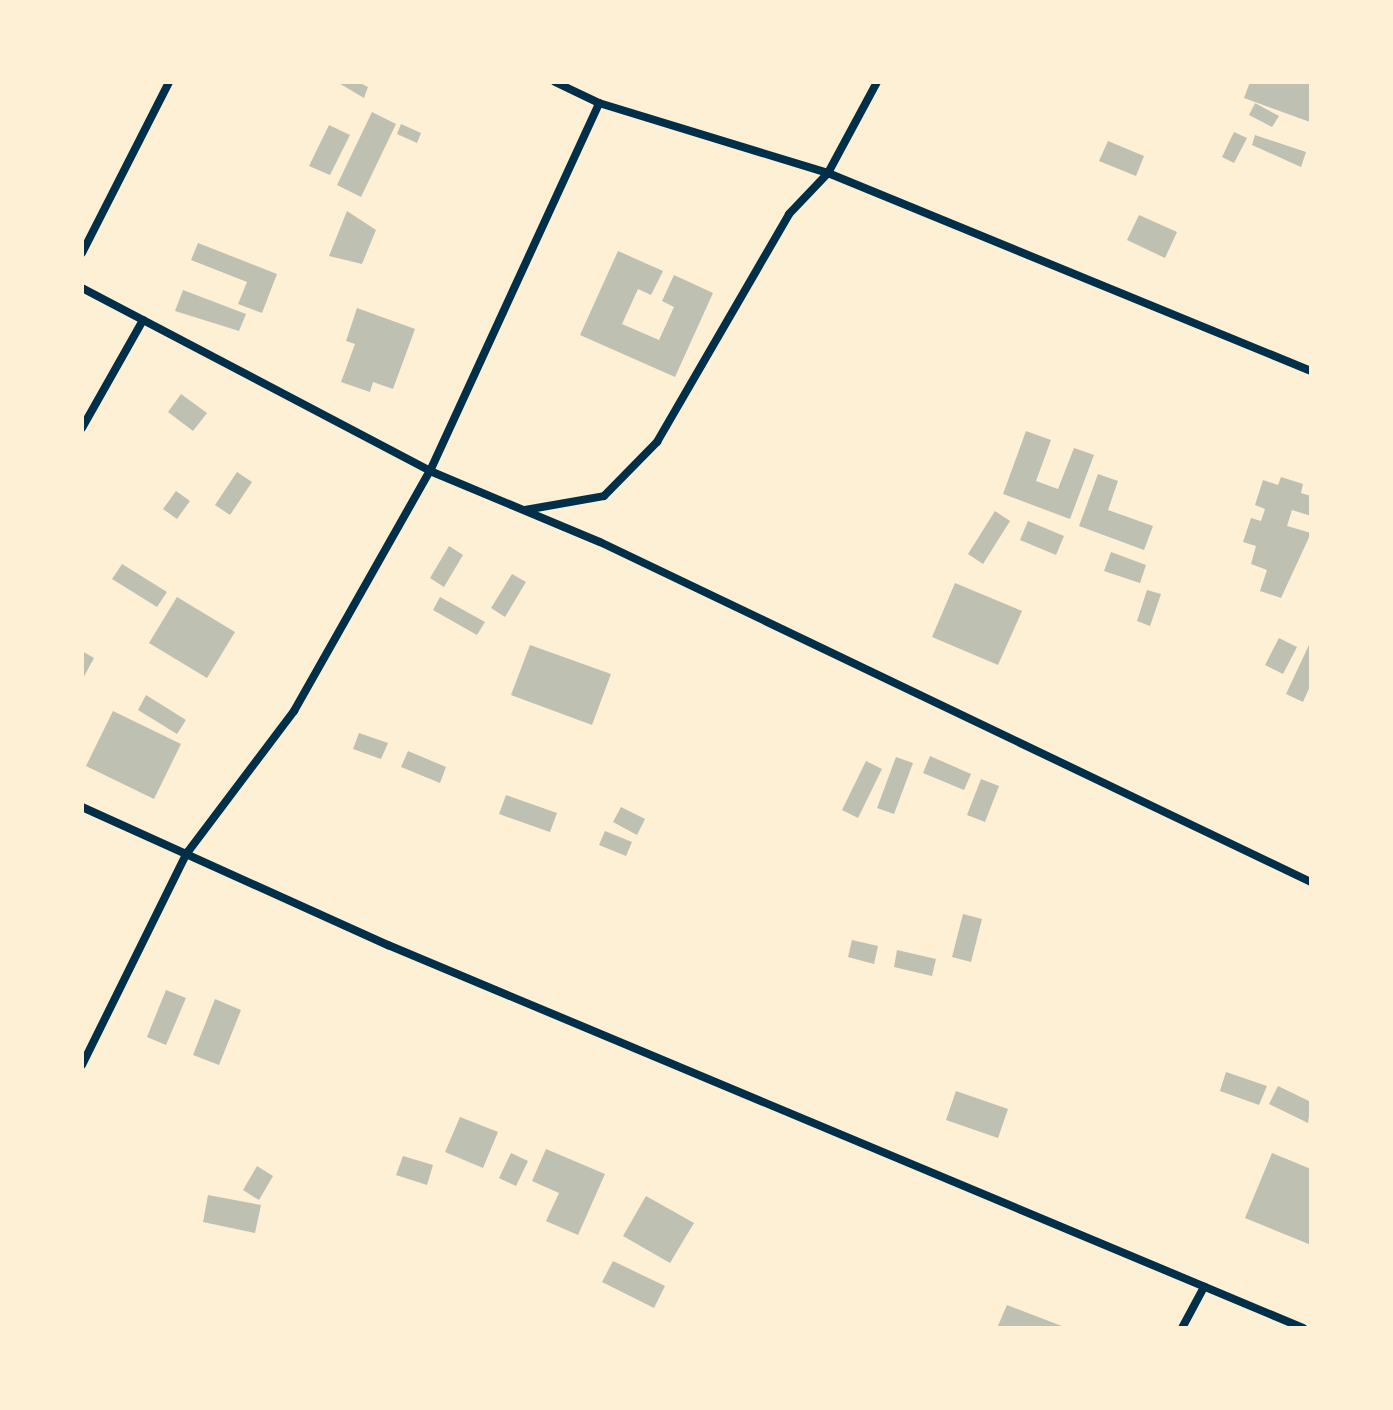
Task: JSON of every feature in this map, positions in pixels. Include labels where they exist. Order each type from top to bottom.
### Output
[{"type":"street","points":[[82,253],[169,82]]},
{"type":"street","points":[[555,82],[599,103],[828,173],[1311,371]]},
{"type":"street","points":[[524,510],[604,496],[657,442],[789,214],[828,173],[877,82]]},
{"type":"street","points":[[82,1065],[187,853],[294,711],[430,471],[599,103]]},
{"type":"street","points":[[82,288],[430,471],[524,510],[1311,882]]},
{"type":"street","points":[[82,428],[143,320]]},
{"type":"street","points":[[82,807],[388,945],[1303,1328]]},
{"type":"street","points":[[1182,1328],[1204,1287]]},
{"type":"building","points":[[337,82],[358,82],[368,87],[364,98]]},
{"type":"building","points":[[1250,82],[1311,82],[1310,122],[1244,98]]},
{"type":"building","points":[[1255,103],[1279,116],[1272,127],[1249,115]]},
{"type":"building","points":[[372,112],[396,124],[361,197],[337,185]]},
{"type":"building","points":[[401,124],[421,133],[417,143],[397,134]]},
{"type":"building","points":[[329,125],[350,135],[330,175],[309,166]]},
{"type":"building","points":[[1234,132],[1247,138],[1234,163],[1222,157]]},
{"type":"building","points":[[1255,135],[1306,152],[1301,167],[1252,145]]},
{"type":"building","points":[[1108,141],[1144,156],[1136,176],[1099,161]]},
{"type":"building","points":[[347,211],[376,230],[362,264],[329,256]]},
{"type":"building","points":[[1139,215],[1177,232],[1165,258],[1127,240]]},
{"type":"building","points":[[198,243],[277,274],[262,313],[238,304],[247,282],[191,260]]},
{"type":"building","points":[[618,251],[663,271],[651,295],[638,289],[622,324],[659,340],[674,307],[662,301],[674,275],[713,293],[675,377],[580,335]]},
{"type":"building","points":[[183,290],[246,314],[239,331],[175,311]]},
{"type":"building","points":[[357,308],[415,329],[393,389],[373,382],[370,392],[341,382],[355,344],[346,341]]},
{"type":"building","points":[[181,394],[207,413],[193,431],[168,412]]},
{"type":"building","points":[[1026,431],[1051,440],[1036,481],[1058,489],[1074,448],[1094,455],[1070,519],[1003,494]]},
{"type":"building","points":[[237,472],[252,482],[230,515],[215,505]]},
{"type":"building","points":[[1098,474],[1118,481],[1108,510],[1153,526],[1144,550],[1079,526]]},
{"type":"building","points":[[1281,477],[1303,484],[1301,493],[1311,496],[1311,516],[1292,510],[1287,526],[1311,533],[1281,598],[1260,591],[1267,570],[1251,564],[1256,546],[1243,542],[1251,518],[1261,521],[1265,509],[1255,505],[1263,480],[1278,485]]},
{"type":"building","points":[[176,491],[190,501],[177,519],[163,509]]},
{"type":"building","points":[[995,511],[1010,521],[983,564],[968,554]]},
{"type":"building","points":[[1028,521],[1064,536],[1056,555],[1020,540]]},
{"type":"building","points":[[449,546],[463,555],[444,587],[430,578]]},
{"type":"building","points":[[1111,552],[1146,565],[1140,583],[1104,571]]},
{"type":"building","points":[[122,564],[167,592],[157,607],[112,579]]},
{"type":"building","points":[[512,574],[526,582],[505,617],[491,608]]},
{"type":"building","points":[[955,583],[1022,611],[998,665],[932,637]]},
{"type":"building","points":[[1147,590],[1161,594],[1150,626],[1137,621]]},
{"type":"building","points":[[177,597],[235,632],[207,678],[149,643]]},
{"type":"building","points":[[440,597],[485,622],[477,635],[433,610]]},
{"type":"building","points":[[1279,638],[1297,647],[1283,674],[1265,665]]},
{"type":"building","points":[[530,645],[611,674],[592,725],[511,695]]},
{"type":"building","points":[[1309,645],[1311,684],[1303,702],[1286,694]]},
{"type":"building","points":[[82,651],[94,658],[82,680]]},
{"type":"building","points":[[146,695],[186,720],[177,734],[138,710]]},
{"type":"building","points":[[113,711],[181,744],[154,799],[86,766]]},
{"type":"building","points":[[359,733],[388,743],[381,759],[353,749]]},
{"type":"building","points":[[408,751],[446,767],[440,783],[401,767]]},
{"type":"building","points":[[930,756],[971,774],[964,790],[923,773]]},
{"type":"building","points":[[896,757],[913,763],[894,814],[877,808]]},
{"type":"building","points":[[866,761],[882,769],[858,818],[842,810]]},
{"type":"building","points":[[981,779],[999,786],[985,822],[967,815]]},
{"type":"building","points":[[506,795],[557,813],[550,832],[499,814]]},
{"type":"building","points":[[621,807],[645,819],[637,835],[613,822]]},
{"type":"building","points":[[605,831],[632,842],[626,856],[599,845]]},
{"type":"building","points":[[963,914],[982,919],[971,962],[952,957]]},
{"type":"building","points":[[852,940],[878,946],[874,964],[848,957]]},
{"type":"building","points":[[897,950],[936,959],[932,976],[894,967]]},
{"type":"building","points":[[166,990],[186,998],[166,1045],[147,1037]]},
{"type":"building","points":[[215,999],[241,1010],[219,1065],[193,1055]]},
{"type":"building","points":[[1226,1072],[1267,1086],[1259,1105],[1220,1091]]},
{"type":"building","points":[[1278,1086],[1311,1102],[1308,1123],[1269,1104]]},
{"type":"building","points":[[956,1091],[1008,1109],[998,1138],[946,1120]]},
{"type":"building","points":[[460,1117],[498,1132],[483,1168],[445,1152]]},
{"type":"building","points":[[546,1149],[605,1174],[578,1235],[546,1221],[559,1193],[532,1181]]},
{"type":"building","points":[[511,1153],[528,1161],[516,1186],[499,1178]]},
{"type":"building","points":[[1272,1153],[1311,1169],[1311,1245],[1245,1218]]},
{"type":"building","points":[[403,1156],[433,1165],[427,1185],[396,1175]]},
{"type":"building","points":[[257,1166],[273,1176],[259,1200],[243,1190]]},
{"type":"building","points":[[208,1195],[261,1205],[255,1233],[203,1222]]},
{"type":"building","points":[[646,1196],[694,1223],[670,1263],[623,1236]]},
{"type":"building","points":[[613,1261],[665,1286],[654,1308],[602,1282]]},
{"type":"building","points":[[1007,1305],[1067,1328],[997,1328]]}]
